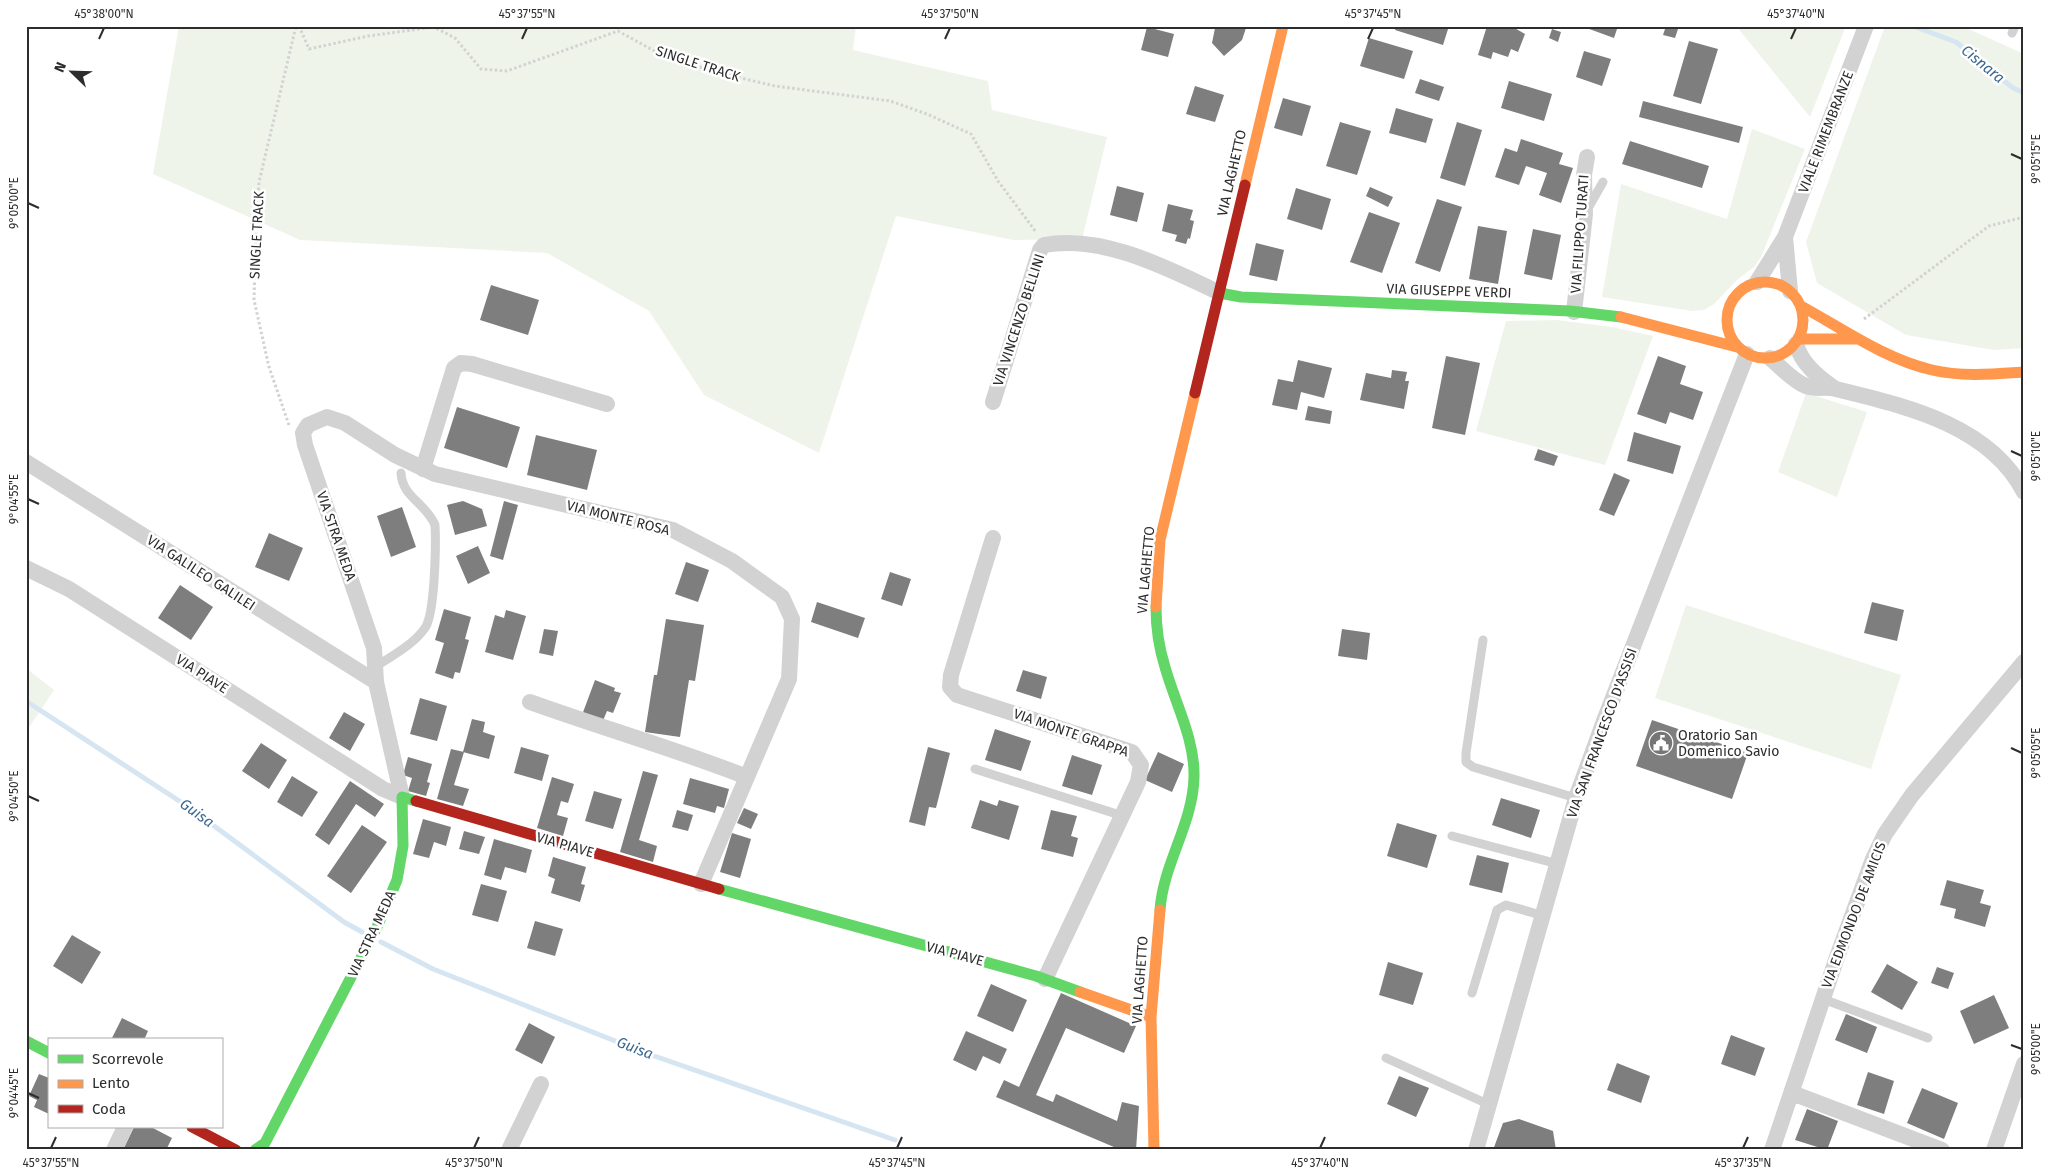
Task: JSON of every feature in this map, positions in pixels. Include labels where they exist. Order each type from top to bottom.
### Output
[{"type":"street","name":"VIA LAGHETTO","points":[[1154,1150],[1151,1017],[1163,890],[1191,804],[1194,776],[1184,722],[1161,654],[1155,611],[1160,540],[1283,26]]},
{"type":"street","name":"VIALE RIMEMBRANZE","points":[[1757,282],[1785,237],[1866,26]]},
{"type":"street","name":"VIA FILIPPO TURATI","points":[[1574,312],[1585,214],[1584,174],[1587,157]]},
{"type":"street","name":"VIALE RIMEMBRANZE","points":[[1785,237],[1790,291]]},
{"type":"street","name":"VIA VINCENZO BELLINI","points":[[993,402],[1040,250],[1044,245],[1096,244],[1164,267],[1220,293]]},
{"type":"street","points":[[1801,306],[1804,323],[1797,341],[1784,354],[1762,359],[1742,350],[1730,337],[1727,313],[1738,293],[1757,282],[1769,282],[1780,285],[1790,291],[1801,306],[1856,339],[1918,365],[1950,373],[2024,372]]},
{"type":"street","name":"VIA GIUSEPPE VERDI","points":[[1220,293],[1250,298],[1574,312],[1621,317],[1675,330],[1742,350]]},
{"type":"street","points":[[1714,320],[1727,313]]},
{"type":"street","name":"VIA GIUSEPPE VERDI","points":[[1675,330],[1699,325]]},
{"type":"street","points":[[1797,341],[1856,339]]},
{"type":"street","points":[[1797,341],[1801,356],[1812,371],[1834,388]]},
{"type":"street","name":"VIA SAN FRANCESCO D'ASSISI","points":[[1476,1150],[1576,798],[1742,350]]},
{"type":"street","points":[[1770,358],[1806,386],[1834,388],[1930,416],[1967,434],[1995,453],[2014,474],[2024,492]]},
{"type":"street","points":[[423,469],[454,368],[461,363],[472,364],[607,404]]},
{"type":"street","name":"VIA MONTE ROSA","points":[[304,433],[308,425],[327,417],[345,423],[395,455],[435,474],[673,530],[732,560],[782,597],[792,619],[789,679],[701,884]]},
{"type":"street","name":"VIA STRA MEDA","points":[[255,1150],[265,1143],[377,927],[397,880],[403,846],[402,797],[376,674],[374,648],[305,446],[304,433]]},
{"type":"street","name":"VIA GALILEO GALILEI","points":[[26,462],[376,674]]},
{"type":"street","name":"VIA MONTE GRAPPA","points":[[993,538],[950,687],[957,695],[1132,752],[1142,765],[1138,782],[1045,979]]},
{"type":"street","name":"VIA PIAVE","points":[[26,568],[69,589],[375,784],[402,797],[701,884],[1045,979],[1151,1017]]},
{"type":"street","name":"VIA EDMONDO DE AMICIS","points":[[1772,1150],[1873,859],[1885,834],[1912,795],[2024,662]]},
{"type":"street","points":[[530,702],[605,729],[696,757],[747,777]]},
{"type":"street","points":[[26,1041],[48,1052]]},
{"type":"street","points":[[1994,1150],[2024,1064]]},
{"type":"street","points":[[509,1150],[542,1084]]},
{"type":"street","points":[[1792,1093],[1942,1150]]},
{"type":"street","points":[[114,1150],[125,1128]]},
{"type":"street","points":[[194,1128],[236,1150]]},
{"type":"lane","points":[[1585,214],[1603,182]]},
{"type":"lane","points":[[376,674],[425,629],[431,611],[435,525],[430,513],[401,483],[401,474]]},
{"type":"lane","points":[[1482,640],[1466,762],[1473,767],[1576,798]]},
{"type":"lane","points":[[974,769],[1122,816]]},
{"type":"lane","points":[[1452,836],[1558,864]]},
{"type":"lane","points":[[1472,993],[1498,910],[1506,905],[1544,916]]},
{"type":"lane","points":[[1823,999],[1928,1038]]},
{"type":"lane","points":[[1386,1058],[1490,1105]]},
{"type":"path","name":"SINGLE TRACK","points":[[297,26],[309,49],[368,36],[434,27],[455,38],[481,69],[507,71],[618,31],[660,54],[715,72],[775,86],[890,101],[927,114],[971,134],[998,181],[1024,214],[1044,245]]},
{"type":"path","name":"SINGLE TRACK","points":[[297,26],[259,182],[254,300],[269,367],[291,430],[304,433]]},
{"type":"path","points":[[1858,324],[1989,226],[2024,217]]},
{"type":"shaded area","points":[[179,26],[856,26],[853,50],[988,81],[992,110],[1107,137],[1082,239],[1013,240],[896,216],[819,453],[704,395],[649,311],[547,253],[300,240],[153,174]]},
{"type":"shaded area","points":[[1736,26],[1846,26],[1810,117]]},
{"type":"shaded area","points":[[1885,26],[1962,26],[2024,54],[2024,348],[1994,350],[1906,335],[1817,283],[1806,242]]},
{"type":"shaded area","points":[[1752,129],[1805,149],[1761,257],[1754,267],[1737,280],[1714,304],[1704,310],[1692,311],[1602,297],[1621,184],[1727,219]]},
{"type":"shaded area","points":[[1557,320],[1612,327],[1653,336],[1605,465],[1476,431],[1506,321]]},
{"type":"shaded area","points":[[1806,393],[1867,412],[1837,497],[1778,472]]},
{"type":"shaded area","points":[[1686,605],[1901,675],[1871,769],[1655,698]]},
{"type":"shaded area","points":[[26,668],[54,690],[26,732]]},
{"type":"building","points":[[1217,26],[1245,26],[1246,28],[1242,40],[1224,56],[1212,43]]},
{"type":"building","points":[[1396,26],[1449,26],[1443,45],[1395,30]]},
{"type":"building","points":[[1487,26],[1511,26],[1525,34],[1518,52],[1511,49],[1508,57],[1493,52],[1491,59],[1478,55]]},
{"type":"building","points":[[1581,26],[1618,26],[1614,38]]},
{"type":"building","points":[[1666,26],[1679,26],[1675,38],[1663,35]]},
{"type":"building","points":[[1147,27],[1174,34],[1168,57],[1141,50]]},
{"type":"building","points":[[1552,29],[1561,32],[1558,42],[1549,38]]},
{"type":"building","points":[[1369,38],[1413,51],[1404,79],[1360,66]]},
{"type":"building","points":[[1689,41],[1718,49],[1701,104],[1673,96]]},
{"type":"building","points":[[1584,51],[1611,59],[1602,86],[1576,77]]},
{"type":"building","points":[[1420,79],[1444,87],[1439,101],[1415,93]]},
{"type":"building","points":[[1509,81],[1552,94],[1544,121],[1501,108]]},
{"type":"building","points":[[1195,86],[1224,95],[1215,122],[1186,114]]},
{"type":"building","points":[[1283,98],[1311,106],[1302,136],[1274,128]]},
{"type":"building","points":[[1643,101],[1743,127],[1739,143],[1639,117]]},
{"type":"building","points":[[1396,108],[1433,119],[1426,143],[1389,133]]},
{"type":"building","points":[[1340,122],[1371,131],[1357,175],[1326,166]]},
{"type":"building","points":[[1457,122],[1482,130],[1465,186],[1440,178]]},
{"type":"building","points":[[1521,139],[1563,153],[1559,164],[1573,168],[1561,203],[1539,195],[1547,173],[1526,166],[1519,185],[1495,177],[1505,148],[1517,152]]},
{"type":"building","points":[[1630,141],[1709,166],[1702,188],[1622,164]]},
{"type":"building","points":[[1117,186],[1144,193],[1137,222],[1110,215]]},
{"type":"building","points":[[1370,187],[1393,197],[1388,207],[1366,196]]},
{"type":"building","points":[[1296,188],[1331,199],[1322,230],[1287,219]]},
{"type":"building","points":[[1437,199],[1462,207],[1440,272],[1415,263]]},
{"type":"building","points":[[1168,204],[1193,210],[1190,220],[1194,221],[1190,239],[1188,238],[1186,244],[1175,241],[1177,235],[1162,231]]},
{"type":"building","points":[[1369,212],[1400,223],[1382,273],[1350,262]]},
{"type":"building","points":[[1478,226],[1507,231],[1498,284],[1469,279]]},
{"type":"building","points":[[1533,229],[1561,235],[1552,280],[1524,274]]},
{"type":"building","points":[[1256,243],[1284,250],[1277,281],[1249,275]]},
{"type":"building","points":[[491,285],[539,300],[528,335],[480,320]]},
{"type":"building","points":[[1446,356],[1480,363],[1465,435],[1432,428]]},
{"type":"building","points":[[1658,356],[1686,366],[1680,384],[1703,392],[1693,420],[1670,412],[1666,424],[1637,414]]},
{"type":"building","points":[[1298,360],[1332,368],[1324,398],[1301,392],[1297,410],[1272,405],[1278,379],[1293,382]]},
{"type":"building","points":[[1392,370],[1407,372],[1405,381],[1409,381],[1404,409],[1360,400],[1366,373],[1391,378]]},
{"type":"building","points":[[1308,406],[1332,411],[1330,424],[1305,420]]},
{"type":"building","points":[[457,407],[520,427],[507,468],[444,448]]},
{"type":"building","points":[[1634,432],[1681,446],[1673,474],[1627,461]]},
{"type":"building","points":[[536,435],[597,450],[587,490],[527,475]]},
{"type":"building","points":[[1538,449],[1558,456],[1554,466],[1534,460]]},
{"type":"building","points":[[1614,473],[1630,480],[1614,516],[1599,510]]},
{"type":"building","points":[[463,501],[482,509],[487,526],[455,535],[447,505]]},
{"type":"building","points":[[504,501],[518,505],[503,560],[490,556]]},
{"type":"building","points":[[402,507],[416,547],[391,557],[377,516]]},
{"type":"building","points":[[269,533],[303,548],[289,581],[255,567]]},
{"type":"building","points":[[478,546],[490,573],[468,584],[456,556]]},
{"type":"building","points":[[686,562],[709,570],[698,602],[675,594]]},
{"type":"building","points":[[890,572],[911,579],[902,606],[881,599]]},
{"type":"building","points":[[180,585],[213,607],[191,640],[158,618]]},
{"type":"building","points":[[817,602],[865,618],[858,638],[811,622]]},
{"type":"building","points":[[1872,602],[1904,610],[1897,641],[1864,633]]},
{"type":"building","points":[[444,609],[471,617],[465,639],[469,640],[460,673],[455,672],[453,679],[435,673],[444,643],[435,640]]},
{"type":"building","points":[[506,610],[526,616],[513,660],[485,652],[495,615],[504,618]]},
{"type":"building","points":[[666,619],[704,625],[695,681],[689,680],[680,737],[645,732],[654,675],[657,675]]},
{"type":"building","points":[[544,629],[558,631],[553,656],[539,653]]},
{"type":"building","points":[[1342,629],[1370,633],[1367,660],[1338,656]]},
{"type":"building","points":[[1023,670],[1047,677],[1041,699],[1016,691]]},
{"type":"building","points":[[595,680],[615,688],[614,691],[621,693],[613,713],[607,711],[602,723],[582,715]]},
{"type":"building","points":[[420,698],[447,706],[437,741],[410,734]]},
{"type":"building","points":[[344,712],[365,724],[350,751],[329,738]]},
{"type":"building","points":[[472,719],[485,722],[483,732],[495,736],[489,759],[463,752]]},
{"type":"building","points":[[1652,720],[1748,753],[1732,799],[1636,766]]},
{"type":"building","points":[[995,729],[1031,741],[1021,771],[985,760]]},
{"type":"building","points":[[261,743],[287,760],[269,789],[242,771]]},
{"type":"building","points":[[521,747],[549,755],[542,781],[514,773]]},
{"type":"building","points":[[928,747],[950,753],[936,808],[929,807],[925,826],[909,822]]},
{"type":"building","points":[[451,749],[464,752],[454,785],[469,789],[463,806],[437,799]]},
{"type":"building","points":[[1158,752],[1184,764],[1172,792],[1145,780]]},
{"type":"building","points":[[1072,755],[1102,765],[1092,795],[1062,786]]},
{"type":"building","points":[[408,757],[432,764],[427,782],[430,783],[426,796],[408,791],[412,778],[403,775]]},
{"type":"building","points":[[643,771],[658,775],[639,840],[657,846],[653,862],[620,852]]},
{"type":"building","points":[[292,776],[318,792],[302,817],[277,802]]},
{"type":"building","points":[[552,777],[574,784],[568,803],[561,801],[557,815],[568,818],[563,836],[537,828]]},
{"type":"building","points":[[690,778],[729,789],[724,808],[717,806],[715,813],[683,804]]},
{"type":"building","points":[[350,781],[384,804],[375,817],[356,804],[329,845],[315,835]]},
{"type":"building","points":[[594,791],[622,799],[613,829],[585,821]]},
{"type":"building","points":[[1501,798],[1540,810],[1531,838],[1492,825]]},
{"type":"building","points":[[980,800],[997,806],[999,800],[1019,806],[1009,840],[971,828]]},
{"type":"building","points":[[744,808],[758,814],[751,829],[737,823]]},
{"type":"building","points":[[677,810],[693,815],[688,831],[672,827]]},
{"type":"building","points":[[1051,810],[1077,816],[1071,836],[1078,838],[1073,857],[1041,849]]},
{"type":"building","points":[[423,819],[451,827],[446,846],[434,842],[429,858],[413,854]]},
{"type":"building","points":[[1397,823],[1437,835],[1427,868],[1387,856]]},
{"type":"building","points":[[362,825],[387,842],[351,893],[327,876]]},
{"type":"building","points":[[464,831],[485,837],[479,854],[459,849]]},
{"type":"building","points":[[732,833],[751,839],[740,878],[720,872]]},
{"type":"building","points":[[494,839],[532,850],[526,873],[505,867],[501,880],[484,875]]},
{"type":"building","points":[[1477,855],[1509,863],[1502,893],[1469,885]]},
{"type":"building","points":[[553,857],[586,867],[581,884],[585,885],[580,902],[551,893],[555,879],[548,876]]},
{"type":"building","points":[[1947,880],[1984,890],[1980,903],[1991,906],[1985,927],[1954,918],[1956,909],[1940,905]]},
{"type":"building","points":[[481,884],[507,891],[498,922],[472,915]]},
{"type":"building","points":[[535,921],[563,929],[555,956],[527,948]]},
{"type":"building","points":[[72,935],[101,952],[82,984],[53,966]]},
{"type":"building","points":[[1388,962],[1423,973],[1413,1005],[1379,995]]},
{"type":"building","points":[[1887,964],[1918,982],[1902,1010],[1871,992]]},
{"type":"building","points":[[1937,967],[1954,973],[1948,989],[1931,983]]},
{"type":"building","points":[[991,984],[1027,1000],[1013,1032],[977,1016]]},
{"type":"building","points":[[1061,993],[1136,1026],[1124,1053],[1066,1028],[1036,1095],[1053,1102],[1056,1094],[1117,1121],[1122,1102],[1139,1106],[1136,1150],[1121,1150],[996,1097],[1004,1080],[1019,1087]]},
{"type":"building","points":[[1994,995],[2009,1028],[1974,1044],[1960,1011]]},
{"type":"building","points":[[1846,1014],[1877,1027],[1867,1053],[1835,1040]]},
{"type":"building","points":[[122,1018],[148,1031],[145,1038],[112,1038]]},
{"type":"building","points":[[529,1023],[555,1037],[542,1064],[515,1050]]},
{"type":"building","points":[[966,1031],[1007,1049],[1000,1064],[983,1056],[976,1071],[953,1060]]},
{"type":"building","points":[[1731,1035],[1765,1048],[1755,1076],[1721,1064]]},
{"type":"building","points":[[1617,1063],[1650,1076],[1641,1103],[1607,1090]]},
{"type":"building","points":[[1868,1072],[1894,1081],[1884,1114],[1857,1105]]},
{"type":"building","points":[[39,1074],[48,1078],[48,1114],[34,1107],[37,1100],[29,1096]]},
{"type":"building","points":[[1399,1076],[1429,1088],[1416,1117],[1387,1104]]},
{"type":"building","points":[[1922,1088],[1958,1103],[1944,1139],[1907,1123]]},
{"type":"building","points":[[1807,1109],[1838,1121],[1827,1150],[1795,1140]]},
{"type":"building","points":[[1519,1119],[1553,1131],[1556,1150],[1493,1150],[1503,1123]]},
{"type":"building","points":[[134,1128],[153,1128],[172,1138],[166,1150],[123,1150]]},
{"type":"waterway","name":"Cisnara","points":[[1913,26],[1956,42],[2013,88],[2024,93]]},
{"type":"waterway","name":"Guisa","points":[[26,701],[187,806],[344,922],[362,932]]},
{"type":"waterway","name":"Guisa","points":[[381,942],[433,969],[643,1052],[895,1140]]},
{"type":"traffic: fast","points":[[1220,293],[1241,297],[1570,311],[1621,317]]},
{"type":"traffic: fast","points":[[1156,607],[1161,653],[1188,735],[1194,777],[1189,811],[1166,876],[1160,910]]},
{"type":"traffic: fast","points":[[255,1150],[265,1143],[377,927],[397,880],[403,846],[402,797],[416,801]]},
{"type":"traffic: fast","points":[[719,889],[1036,976],[1080,992]]},
{"type":"traffic: fast","points":[[26,1041],[48,1052]]},
{"type":"traffic: slow","points":[[1245,185],[1283,26]]},
{"type":"traffic: slow","points":[[1758,282],[1772,282],[1786,288],[1797,299],[1803,313],[1803,320],[1800,335],[1792,347],[1772,358],[1758,358],[1744,352],[1733,341],[1727,327],[1727,313],[1733,299],[1744,288],[1758,282]]},
{"type":"traffic: slow","points":[[1801,306],[1881,351],[1915,365],[1955,374],[2024,372]]},
{"type":"traffic: slow","points":[[1621,317],[1737,347]]},
{"type":"traffic: slow","points":[[1799,339],[1856,339]]},
{"type":"traffic: slow","points":[[1156,607],[1160,540],[1195,393]]},
{"type":"traffic: slow","points":[[1154,1150],[1151,1017],[1160,910]]},
{"type":"traffic: slow","points":[[1080,992],[1151,1017]]},
{"type":"traffic: jam","points":[[1195,393],[1245,185]]},
{"type":"traffic: jam","points":[[416,801],[719,889]]},
{"type":"traffic: jam","points":[[194,1128],[236,1150]]},
{"type":"place","name":"Oratorio San Domenico Savio","points":[[1661,743]]}]
